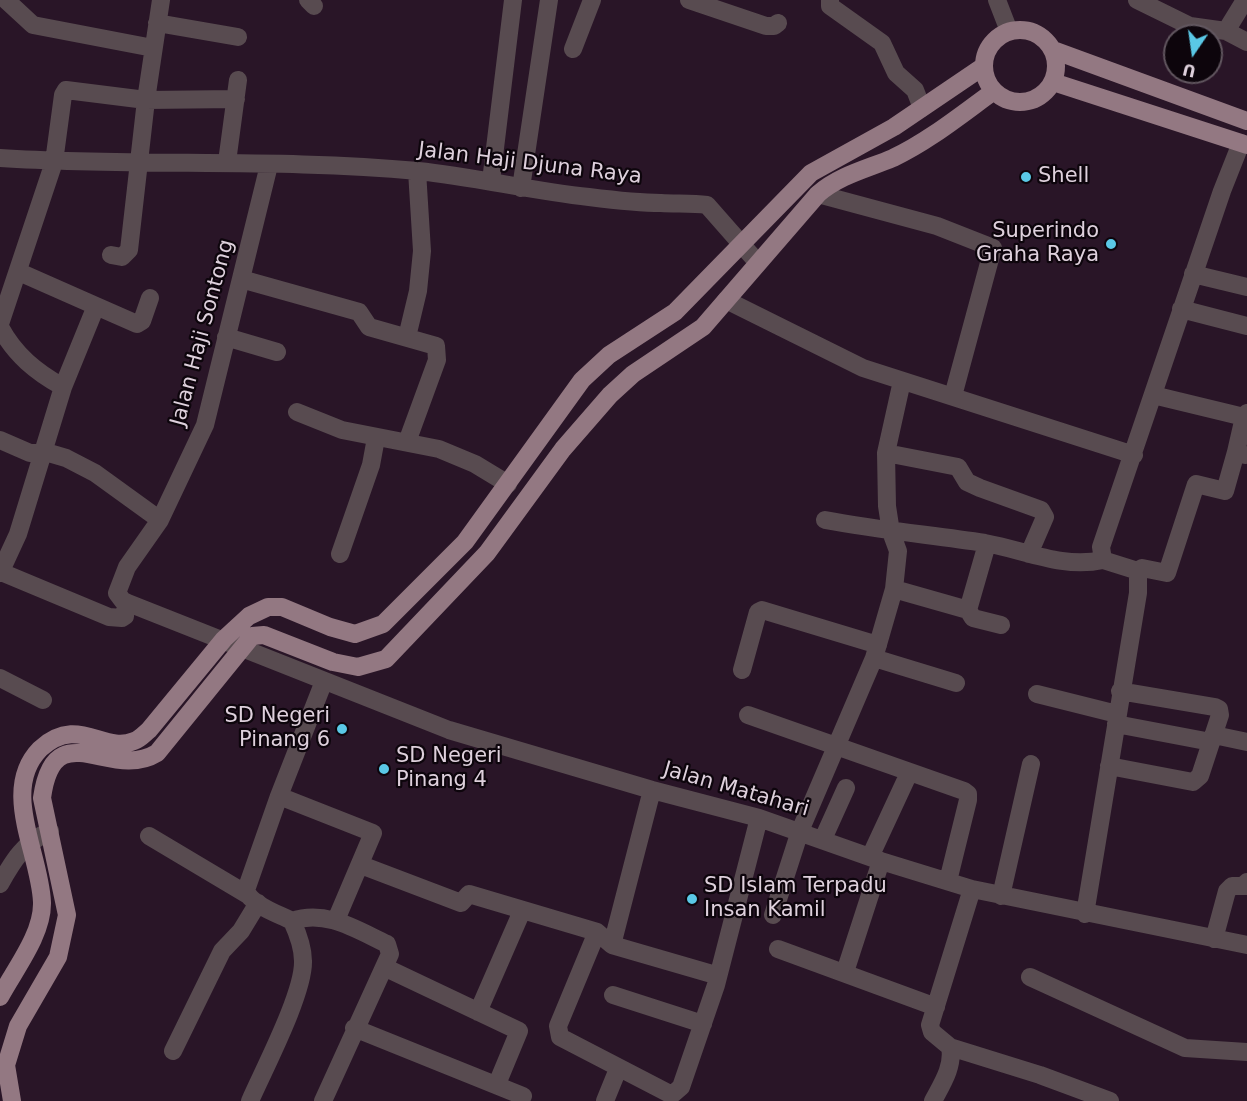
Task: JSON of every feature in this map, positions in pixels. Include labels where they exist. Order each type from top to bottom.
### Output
[{"type":"main road","points":[[1009,31],[1029,31],[1047,41],[1053,50],[1057,66],[1053,82],[1040,96],[1021,102],[1002,97],[994,92],[986,80],[984,66],[991,44],[1009,31]]},
{"type":"main road","points":[[1053,50],[1247,121]]},
{"type":"main road","points":[[0,997],[39,925],[42,901],[22,814],[21,787],[24,771],[41,748],[55,738],[71,733],[123,744],[136,741],[149,730],[224,639],[249,616],[268,607],[282,607],[330,627],[355,634],[383,624],[465,542],[582,380],[609,355],[675,312],[811,173],[858,148],[984,66]]},
{"type":"main road","points":[[1053,82],[1244,144]]},
{"type":"main road","points":[[12,1101],[6,1065],[18,1026],[58,957],[67,915],[42,798],[44,781],[59,757],[71,751],[130,762],[146,759],[157,753],[252,636],[264,635],[333,662],[358,667],[386,659],[486,553],[563,449],[610,395],[633,374],[704,327],[818,194],[835,181],[916,145],[994,92]]},
{"type":"main road","points":[[858,148],[868,166]]},
{"type":"street","points":[[6,0],[33,25],[153,48]]},
{"type":"street","points":[[111,255],[122,257],[129,250],[146,100],[161,0]]},
{"type":"street","points":[[491,181],[513,0]]},
{"type":"street","points":[[521,188],[549,0]]},
{"type":"street","points":[[573,49],[592,0]]},
{"type":"street","points":[[689,0],[766,26],[774,26],[778,22]]},
{"type":"street","points":[[830,0],[830,6],[882,43],[896,72],[915,90],[922,108]]},
{"type":"street","points":[[997,0],[1009,31]]},
{"type":"street","points":[[1137,0],[1190,26],[1226,32],[1247,42]]},
{"type":"street","points":[[1226,32],[1245,0]]},
{"type":"street","points":[[157,23],[238,37]]},
{"type":"street","points":[[227,162],[238,80]]},
{"type":"street","points":[[63,387],[28,365],[9,344],[0,326],[11,281],[54,162],[63,95],[66,90],[146,100],[236,99]]},
{"type":"street","points":[[1103,560],[1101,547],[1134,455],[1181,309],[1234,158],[1244,144]]},
{"type":"street","name":"Jalan Haji Djuna Raya","points":[[0,158],[54,162],[227,162],[417,171],[595,198],[707,205],[740,246],[758,263]]},
{"type":"street","name":"Jalan Haji Sontong","points":[[126,602],[117,592],[119,584],[140,545],[160,520],[205,425],[269,165]]},
{"type":"street","points":[[407,337],[418,291],[422,251],[417,171]]},
{"type":"street","points":[[818,194],[938,226],[993,248],[953,396]]},
{"type":"street","points":[[1193,274],[1247,286]]},
{"type":"street","points":[[241,279],[359,312],[369,327],[432,344],[437,350],[437,360],[407,442]]},
{"type":"street","points":[[11,281],[96,306],[137,324],[142,321],[150,298]]},
{"type":"street","points":[[726,300],[863,368],[1134,455]]},
{"type":"street","points":[[96,306],[63,387],[18,534],[1,572],[109,617],[122,618],[125,616],[126,602],[224,639]]},
{"type":"street","points":[[1181,309],[1247,326]]},
{"type":"street","points":[[226,337],[277,352]]},
{"type":"street","points":[[773,915],[800,831],[876,651],[894,589],[898,551],[891,532],[886,453],[902,381]]},
{"type":"street","points":[[825,520],[891,532],[987,544],[1084,564],[1103,560],[1138,571],[1142,568],[1167,573],[1196,484],[1225,492],[1241,453],[1245,415],[1153,395]]},
{"type":"street","points":[[297,412],[321,424],[376,438],[407,442],[456,456],[508,484]]},
{"type":"street","points":[[340,554],[370,465],[376,438]]},
{"type":"street","points":[[0,440],[30,453],[56,454],[95,473],[160,520]]},
{"type":"street","points":[[886,453],[958,467],[968,482],[1041,510],[1045,517],[1029,554]]},
{"type":"street","points":[[968,610],[987,544]]},
{"type":"street","points":[[1085,914],[1137,592],[1138,571]]},
{"type":"street","points":[[894,589],[968,610],[973,618],[1001,625]]},
{"type":"street","points":[[742,670],[758,612],[762,610],[956,683]]},
{"type":"street","name":"Jalan Matahari","points":[[224,639],[423,721],[652,790],[759,818],[876,859],[972,889],[1085,914],[1247,945]]},
{"type":"street","points":[[0,678],[42,700]]},
{"type":"street","points":[[253,899],[246,890],[279,796],[324,681]]},
{"type":"street","points":[[1109,766],[1193,782],[1200,776],[1220,715],[1219,709],[1215,707],[1120,691]]},
{"type":"street","points":[[1037,694],[1116,719],[1212,738],[1247,741]]},
{"type":"street","points":[[748,715],[968,794],[948,881]]},
{"type":"street","points":[[1001,896],[1031,764]]},
{"type":"street","points":[[845,972],[876,859],[909,773]]},
{"type":"street","points":[[823,839],[846,788]]},
{"type":"street","points":[[612,945],[652,790]]},
{"type":"street","points":[[279,796],[373,833],[336,920]]},
{"type":"street","points":[[597,932],[567,1002],[558,1033],[560,1038],[618,1069],[668,1093],[674,1093],[681,1087],[717,979],[759,818]]},
{"type":"street","points":[[1,879],[30,841],[50,831]]},
{"type":"street","points":[[149,836],[292,921],[302,948],[302,976],[249,1101]]},
{"type":"street","points":[[361,865],[461,903],[469,894],[597,932],[612,945],[711,974],[717,979]]},
{"type":"street","points":[[1214,939],[1227,891],[1232,886],[1246,886],[1247,882]]},
{"type":"street","points":[[972,889],[930,1025],[932,1032],[950,1047],[1040,1075],[1110,1101]]},
{"type":"street","points":[[173,1051],[222,951],[241,931],[253,899]]},
{"type":"street","points":[[478,1012],[522,911]]},
{"type":"street","points":[[292,921],[311,916],[336,920],[387,944],[390,954],[354,1028],[323,1101]]},
{"type":"street","points":[[778,949],[936,1007]]},
{"type":"street","points":[[384,967],[519,1031],[497,1084]]},
{"type":"street","points":[[1030,977],[1185,1048],[1247,1052]]},
{"type":"street","points":[[613,995],[703,1024]]},
{"type":"street","points":[[354,1028],[523,1096]]},
{"type":"street","points":[[933,1101],[950,1066],[952,1057],[950,1047]]},
{"type":"street","points":[[605,1101],[618,1069]]},
{"type":"place","name":"Shell","points":[[1026,177]]},
{"type":"place","name":"Superindo Graha Raya","points":[[1111,244]]},
{"type":"place","name":"SD Negeri Pinang 6","points":[[342,729]]},
{"type":"place","name":"SD Negeri Pinang 4","points":[[384,769]]},
{"type":"place","name":"SD Islam Terpadu Insan Kamil","points":[[692,899]]}]
